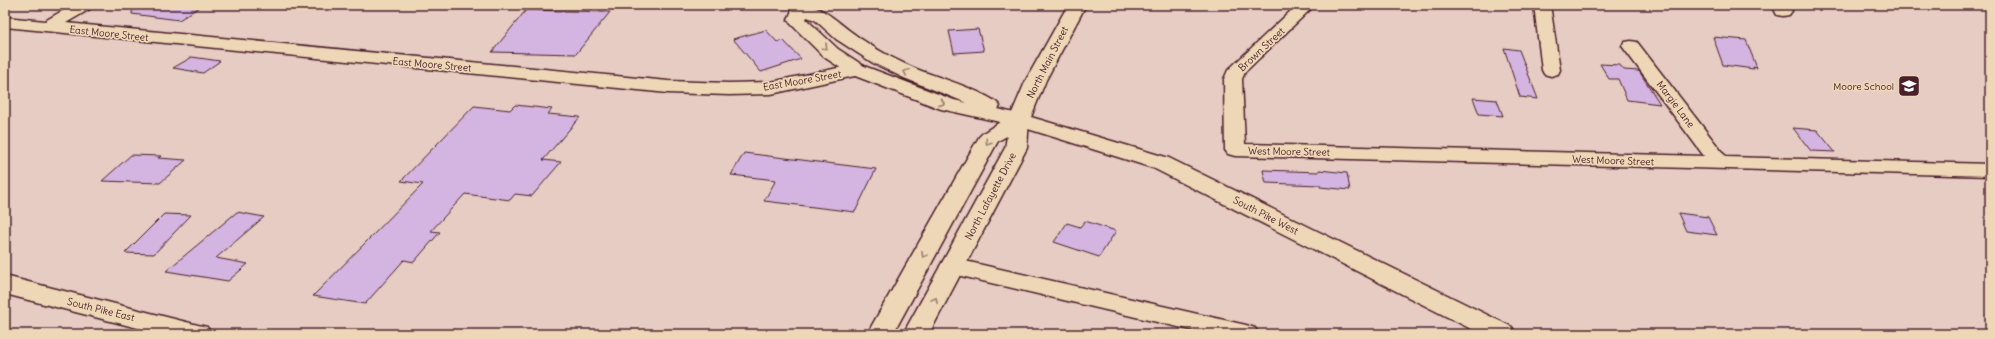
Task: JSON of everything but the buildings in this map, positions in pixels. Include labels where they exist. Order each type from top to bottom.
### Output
[{"type":"main road","name":"North Main Street","points":[[1019,120],[1036,80],[1077,5]]},
{"type":"main road","points":[[798,12],[820,16],[843,35],[880,60],[911,74],[962,93],[1019,120]]},
{"type":"main road","points":[[798,12],[831,53],[857,70],[948,105],[1019,120]]},
{"type":"main road","points":[[880,334],[990,137],[1019,120]]},
{"type":"main road","name":"North Lafayette Drive","points":[[916,334],[1016,148],[1019,120]]},
{"type":"main road","name":"South Pike West","points":[[1019,120],[1161,163],[1488,331]]},
{"type":"main road","name":"South Pike East","points":[[5,285],[198,334]]},
{"type":"street","points":[[48,26],[84,5]]},
{"type":"street","name":"Brown Street","points":[[1235,150],[1233,79],[1237,70],[1307,5]]},
{"type":"street","points":[[1542,5],[1551,70]]},
{"type":"street","name":"East Moore Street","points":[[5,22],[668,87],[729,89],[771,88],[857,70]]},
{"type":"street","name":"Margie Lane","points":[[1631,46],[1720,163]]},
{"type":"street","name":"West Moore Street","points":[[1235,150],[1990,170]]},
{"type":"street","points":[[952,266],[1246,334]]},
{"type":"place","name":"Moore School","points":[[1909,86]]}]
